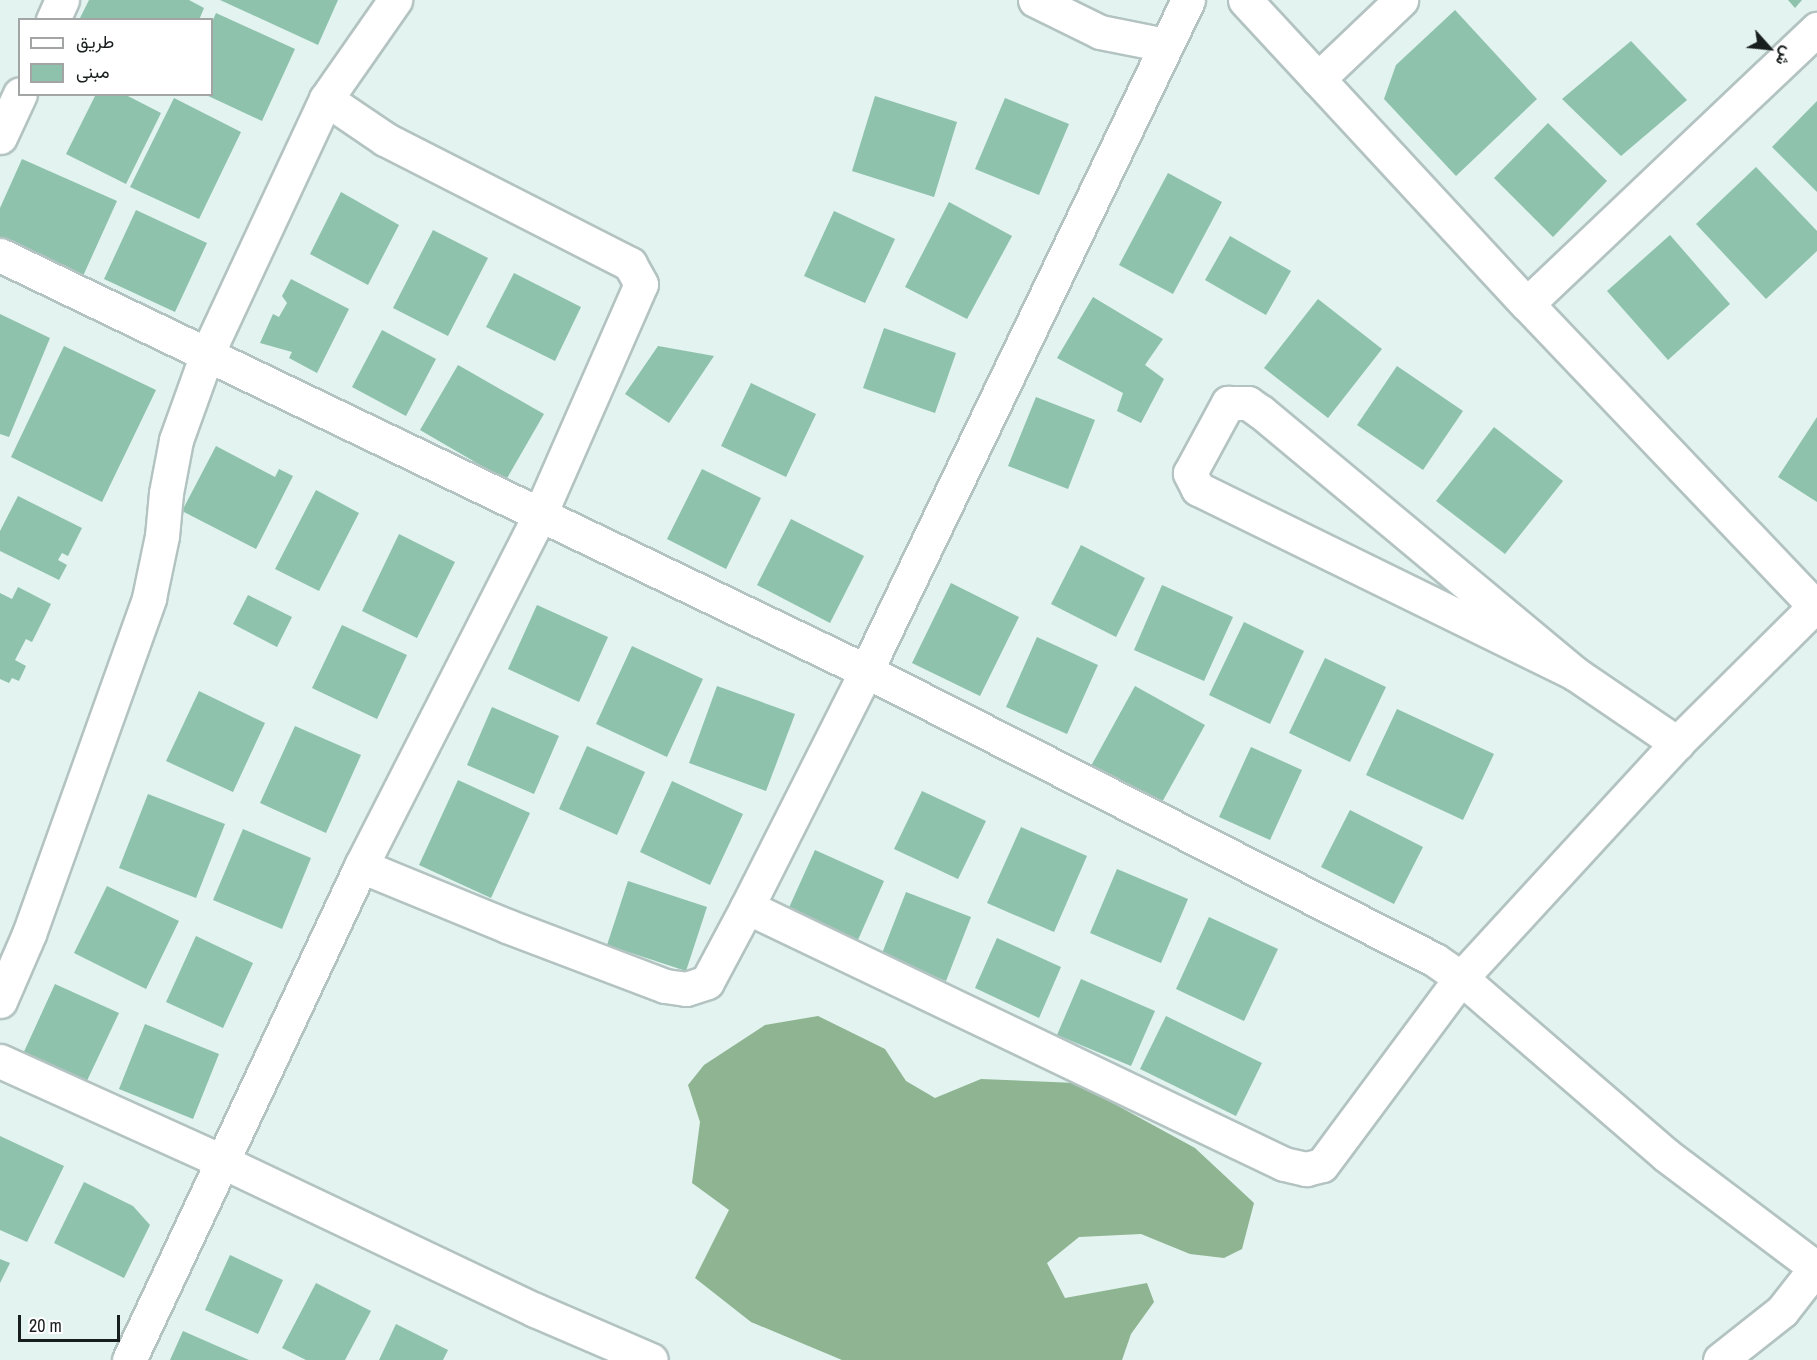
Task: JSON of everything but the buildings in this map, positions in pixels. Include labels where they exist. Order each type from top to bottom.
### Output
[{"type":"street","points":[[54,18],[62,0]]},
{"type":"street","points":[[0,1001],[29,934],[149,598],[162,536],[166,493],[176,440],[207,354],[326,99],[395,0]]},
{"type":"street","points":[[1035,0],[1100,32],[1165,45]]},
{"type":"street","points":[[361,866],[549,942],[666,986],[686,989],[707,982],[866,671],[1188,0]]},
{"type":"street","points":[[747,907],[1284,1164],[1306,1169],[1322,1165],[1461,978],[1677,743],[1816,607],[1527,304],[1245,0]]},
{"type":"street","points":[[1318,80],[1401,0]]},
{"type":"street","points":[[1527,304],[1817,29]]},
{"type":"street","points":[[0,137],[19,96]]},
{"type":"street","points":[[129,1360],[220,1161],[361,866],[540,514],[641,284],[630,264],[385,140],[326,99]]},
{"type":"street","points":[[0,255],[866,671],[1435,960],[1461,978],[1666,1155],[1816,1267],[1782,1311],[1720,1360]]},
{"type":"street","points":[[1574,673],[1198,489],[1190,472],[1228,404],[1248,402],[1574,673],[1677,743]]},
{"type":"street","points":[[0,1061],[220,1161],[535,1310],[651,1360]]},
{"type":"green space","points":[[818,1016],[885,1049],[906,1081],[935,1098],[981,1079],[1076,1083],[1195,1148],[1254,1203],[1242,1249],[1224,1258],[1190,1254],[1141,1234],[1079,1237],[1047,1263],[1065,1298],[1147,1283],[1154,1302],[1131,1334],[1122,1360],[842,1360],[751,1322],[695,1278],[729,1210],[692,1183],[700,1122],[688,1085],[704,1065],[765,1025]]}]
